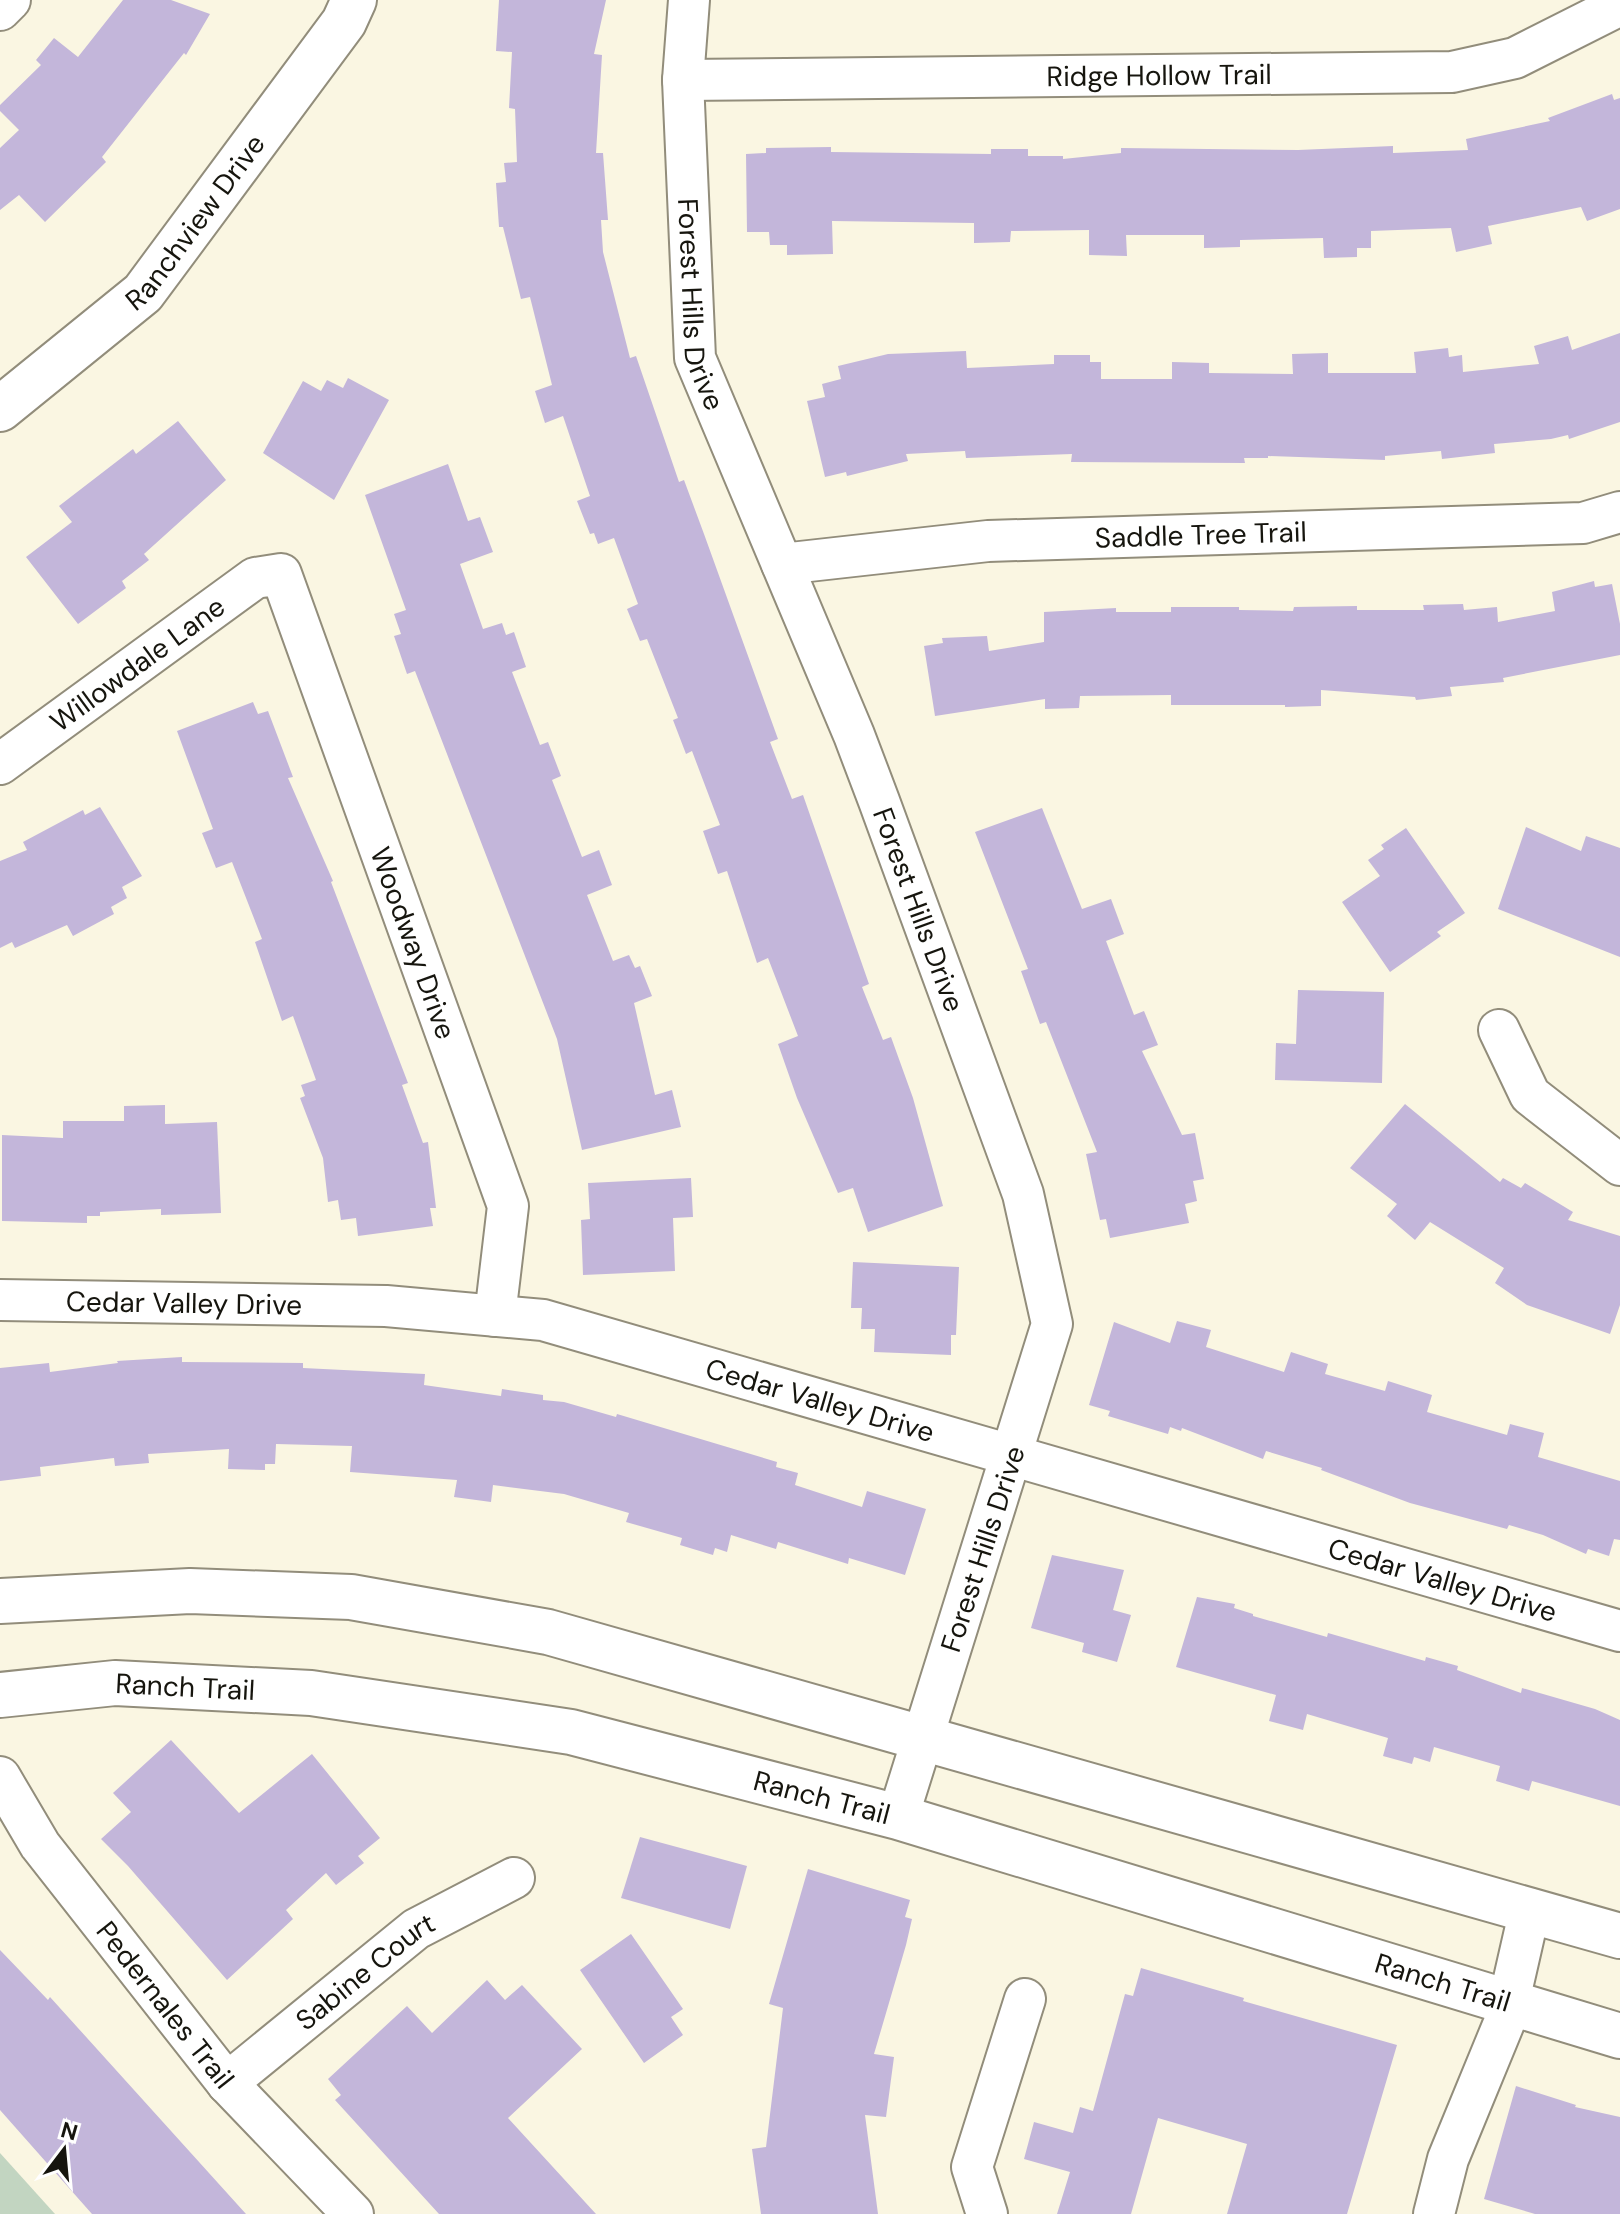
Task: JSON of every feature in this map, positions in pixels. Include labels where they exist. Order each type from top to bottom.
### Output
[{"type":"main road","name":"Ranchview Drive","points":[[0,409],[143,293],[344,22],[354,0]]},
{"type":"main road","points":[[0,1601],[43,1596],[190,1591],[351,1597],[548,1632],[1620,1936]]},
{"type":"main road","name":"Ranch Trail","points":[[0,1695],[115,1683],[311,1693],[571,1732],[898,1817],[1620,2036]]},
{"type":"street","points":[[0,10],[10,0]]},
{"type":"street","name":"Forest Hills Drive","points":[[689,0],[683,80],[695,358],[854,735],[1023,1194],[1052,1324],[898,1817]]},
{"type":"street","name":"Ridge Hollow Trail","points":[[683,80],[1452,72],[1515,58],[1620,5]]},
{"type":"street","name":"Saddle Tree Trail","points":[[782,564],[988,541],[1583,523],[1620,512]]},
{"type":"street","name":"Willowdale Lane","points":[[0,764],[255,578],[281,574]]},
{"type":"street","name":"Woodway Drive","points":[[281,574],[508,1206],[495,1316]]},
{"type":"street","points":[[1499,1030],[1530,1095],[1620,1165]]},
{"type":"street","name":"Cedar Valley Drive","points":[[0,1300],[386,1306],[543,1320],[1620,1631]]},
{"type":"street","name":"Pedernales Trail","points":[[0,1777],[40,1845],[227,2083],[353,2214]]},
{"type":"street","name":"Sabine Court","points":[[227,2083],[416,1929],[514,1878]]},
{"type":"street","points":[[1434,2214],[1448,2159],[1504,2023],[1530,1909]]},
{"type":"street","points":[[987,2214],[972,2167],[1025,1999]]},
{"type":"green space","points":[[0,2153],[55,2214],[0,2214]]},
{"type":"building","points":[[123,0],[171,0],[210,14],[186,55],[184,53],[102,157],[106,162],[45,222],[19,195],[0,210],[0,148],[19,130],[0,111],[0,105],[41,65],[36,60],[54,38],[78,57]]},
{"type":"building","points":[[499,0],[606,0],[594,54],[602,55],[596,153],[603,153],[608,220],[601,220],[603,252],[630,358],[636,356],[679,482],[684,480],[704,534],[778,739],[770,742],[792,799],[803,795],[869,984],[862,987],[883,1040],[891,1037],[913,1098],[943,1206],[868,1232],[853,1188],[838,1193],[797,1098],[778,1044],[798,1036],[768,958],[757,963],[727,871],[718,874],[703,831],[720,825],[692,751],[686,754],[673,720],[678,718],[647,639],[640,641],[627,609],[638,604],[614,538],[598,544],[594,533],[590,534],[577,501],[590,496],[563,416],[545,423],[535,391],[552,385],[530,297],[521,299],[503,227],[499,227],[496,183],[506,182],[504,163],[517,162],[515,109],[509,108],[512,52],[496,51]]},
{"type":"building","points":[[1612,94],[1614,100],[1620,98],[1620,209],[1587,221],[1581,207],[1488,226],[1492,244],[1456,252],[1451,228],[1371,231],[1371,248],[1357,248],[1357,257],[1324,258],[1323,238],[1240,240],[1240,247],[1204,248],[1204,235],[1126,235],[1127,256],[1089,255],[1089,230],[1011,231],[1010,242],[974,243],[974,223],[832,221],[833,254],[787,255],[787,245],[770,245],[769,232],[747,232],[746,154],[766,153],[766,148],[831,147],[831,152],[991,154],[991,149],[1028,149],[1028,156],[1063,156],[1063,159],[1121,153],[1121,148],[1298,150],[1393,146],[1393,153],[1468,150],[1466,139],[1550,121],[1548,118]]},
{"type":"building","points":[[1620,333],[1620,422],[1569,439],[1568,435],[1494,444],[1495,453],[1442,459],[1441,451],[1385,456],[1385,460],[1268,456],[1244,458],[1245,463],[1071,462],[1072,454],[966,458],[965,451],[906,454],[908,461],[847,476],[846,472],[825,477],[807,401],[825,397],[822,384],[841,379],[838,366],[888,354],[966,351],[967,368],[1054,364],[1054,355],[1090,355],[1090,362],[1101,362],[1101,379],[1172,379],[1172,362],[1209,363],[1209,373],[1293,374],[1292,354],[1328,353],[1328,373],[1416,373],[1414,352],[1448,348],[1449,357],[1462,355],[1463,372],[1539,364],[1534,346],[1568,336],[1572,350]]},
{"type":"building","points":[[348,378],[389,400],[334,500],[263,453],[303,381],[321,391],[327,380],[343,388]]},
{"type":"building","points":[[178,421],[226,480],[144,554],[149,560],[122,581],[126,588],[78,624],[26,557],[72,522],[59,506],[133,449],[136,454]]},
{"type":"building","points":[[448,464],[468,521],[480,517],[493,552],[460,564],[483,629],[502,623],[506,635],[514,632],[526,667],[512,672],[540,745],[548,742],[561,776],[552,780],[582,857],[599,850],[612,885],[587,895],[613,961],[629,955],[635,968],[640,966],[652,996],[634,1003],[655,1095],[672,1090],[681,1127],[582,1150],[557,1039],[415,671],[407,674],[394,636],[401,634],[394,614],[406,610],[365,495]]},
{"type":"building","points":[[1594,581],[1595,587],[1612,584],[1620,624],[1620,655],[1503,678],[1504,682],[1450,687],[1452,696],[1416,700],[1415,697],[1321,690],[1321,706],[1285,707],[1171,705],[1171,695],[1080,696],[1079,708],[1045,709],[1045,699],[935,716],[924,646],[943,643],[942,638],[987,636],[989,651],[1044,642],[1044,612],[1116,608],[1116,612],[1171,612],[1171,607],[1293,611],[1294,607],[1357,606],[1357,610],[1424,610],[1423,605],[1463,604],[1464,610],[1497,607],[1498,622],[1555,611],[1552,592]]},
{"type":"building","points":[[253,702],[258,714],[268,711],[293,777],[288,778],[333,881],[408,1083],[402,1085],[423,1143],[428,1142],[436,1208],[430,1208],[433,1226],[358,1236],[356,1218],[341,1220],[338,1200],[328,1202],[323,1158],[300,1098],[305,1096],[301,1085],[316,1080],[293,1016],[282,1021],[255,942],[262,939],[232,862],[216,868],[202,833],[213,829],[177,731]]},
{"type":"building","points":[[100,807],[142,876],[122,887],[127,898],[111,907],[114,914],[73,936],[67,925],[15,948],[12,942],[0,948],[0,861],[27,850],[23,842],[83,810],[85,815]]},
{"type":"building","points":[[1042,808],[1082,909],[1111,899],[1124,934],[1106,941],[1134,1015],[1144,1011],[1158,1045],[1142,1051],[1182,1135],[1195,1133],[1204,1179],[1193,1181],[1197,1201],[1185,1204],[1189,1223],[1110,1238],[1106,1219],[1100,1220],[1086,1154],[1097,1152],[1046,1022],[1040,1024],[1021,971],[1028,969],[975,832]]},
{"type":"building","points":[[1526,827],[1581,851],[1586,836],[1620,848],[1620,957],[1498,909]]},
{"type":"building","points":[[1406,828],[1465,913],[1437,932],[1441,936],[1390,972],[1342,902],[1380,876],[1368,860],[1384,849],[1381,845]]},
{"type":"building","points":[[1298,990],[1384,992],[1382,1083],[1275,1080],[1276,1043],[1296,1044]]},
{"type":"building","points":[[1405,1104],[1500,1182],[1503,1178],[1521,1188],[1525,1183],[1573,1212],[1568,1220],[1620,1236],[1620,1305],[1610,1334],[1527,1305],[1495,1283],[1504,1268],[1430,1222],[1415,1240],[1387,1216],[1397,1204],[1350,1168]]},
{"type":"building","points":[[165,1105],[165,1124],[217,1122],[221,1213],[161,1215],[161,1209],[100,1212],[100,1216],[87,1216],[87,1223],[2,1221],[2,1135],[63,1138],[63,1121],[124,1121],[124,1106]]},
{"type":"building","points":[[691,1178],[693,1217],[673,1218],[675,1271],[583,1275],[581,1220],[590,1219],[588,1183]]},
{"type":"building","points":[[853,1262],[959,1267],[956,1335],[951,1335],[951,1355],[874,1352],[875,1329],[861,1329],[862,1308],[851,1308]]},
{"type":"building","points":[[1177,1321],[1211,1330],[1206,1347],[1284,1372],[1291,1352],[1328,1364],[1325,1374],[1385,1391],[1388,1381],[1432,1395],[1427,1412],[1507,1435],[1510,1424],[1544,1433],[1538,1457],[1620,1481],[1620,1540],[1614,1539],[1609,1556],[1588,1549],[1586,1554],[1543,1535],[1509,1525],[1507,1529],[1410,1503],[1322,1468],[1266,1451],[1263,1459],[1182,1428],[1181,1431],[1170,1427],[1168,1434],[1108,1416],[1110,1411],[1089,1405],[1114,1322],[1170,1343]]},
{"type":"building","points":[[182,1357],[182,1362],[303,1363],[303,1368],[425,1374],[424,1385],[501,1396],[502,1389],[543,1395],[543,1400],[564,1402],[616,1417],[617,1414],[777,1462],[776,1467],[798,1473],[795,1485],[862,1507],[867,1491],[926,1509],[905,1575],[849,1558],[848,1564],[778,1542],[776,1549],[731,1535],[727,1552],[715,1548],[713,1555],[680,1545],[682,1538],[626,1522],[629,1513],[564,1494],[493,1485],[491,1502],[454,1497],[457,1480],[350,1472],[352,1446],[276,1444],[275,1464],[265,1464],[265,1470],[228,1469],[229,1449],[148,1454],[149,1463],[115,1466],[114,1458],[40,1467],[41,1476],[0,1481],[0,1368],[49,1363],[50,1372],[117,1361]]},
{"type":"building","points":[[1052,1555],[1124,1570],[1113,1610],[1131,1615],[1117,1662],[1082,1652],[1084,1643],[1031,1628]]},
{"type":"building","points":[[1197,1597],[1235,1604],[1234,1608],[1253,1616],[1327,1637],[1328,1633],[1425,1661],[1426,1657],[1458,1666],[1457,1670],[1521,1693],[1522,1688],[1595,1709],[1620,1720],[1620,1806],[1532,1781],[1529,1791],[1496,1781],[1500,1766],[1434,1747],[1430,1762],[1414,1757],[1412,1764],[1383,1756],[1388,1738],[1307,1714],[1303,1730],[1269,1721],[1276,1695],[1176,1667]]},
{"type":"building","points":[[171,1740],[239,1813],[312,1754],[380,1838],[358,1856],[364,1863],[336,1885],[326,1873],[286,1910],[293,1919],[227,1980],[101,1839],[131,1812],[113,1793]]},
{"type":"building","points":[[640,1837],[747,1866],[730,1929],[621,1898]]},
{"type":"building","points":[[808,1869],[910,1900],[905,1917],[912,1919],[906,1945],[874,2054],[894,2057],[886,2117],[865,2115],[878,2214],[761,2214],[752,2149],[766,2147],[783,2008],[769,2004]]},
{"type":"building","points":[[631,1934],[683,2009],[671,2017],[683,2035],[644,2063],[580,1970]]},
{"type":"building","points":[[0,1950],[48,2000],[50,1997],[246,2214],[92,2214],[0,2110]]},
{"type":"building","points":[[1141,1968],[1397,2045],[1347,2214],[1227,2214],[1247,2144],[1158,2118],[1131,2214],[1057,2214],[1070,2172],[1024,2159],[1034,2122],[1073,2133],[1080,2107],[1093,2111],[1125,1994],[1133,1996]]},
{"type":"building","points":[[487,1980],[505,2000],[522,1985],[582,2049],[508,2118],[596,2214],[439,2214],[335,2100],[341,2095],[328,2079],[407,2006],[432,2033]]},
{"type":"building","points":[[1516,2086],[1575,2107],[1620,2117],[1620,2214],[1535,2214],[1484,2199]]}]
